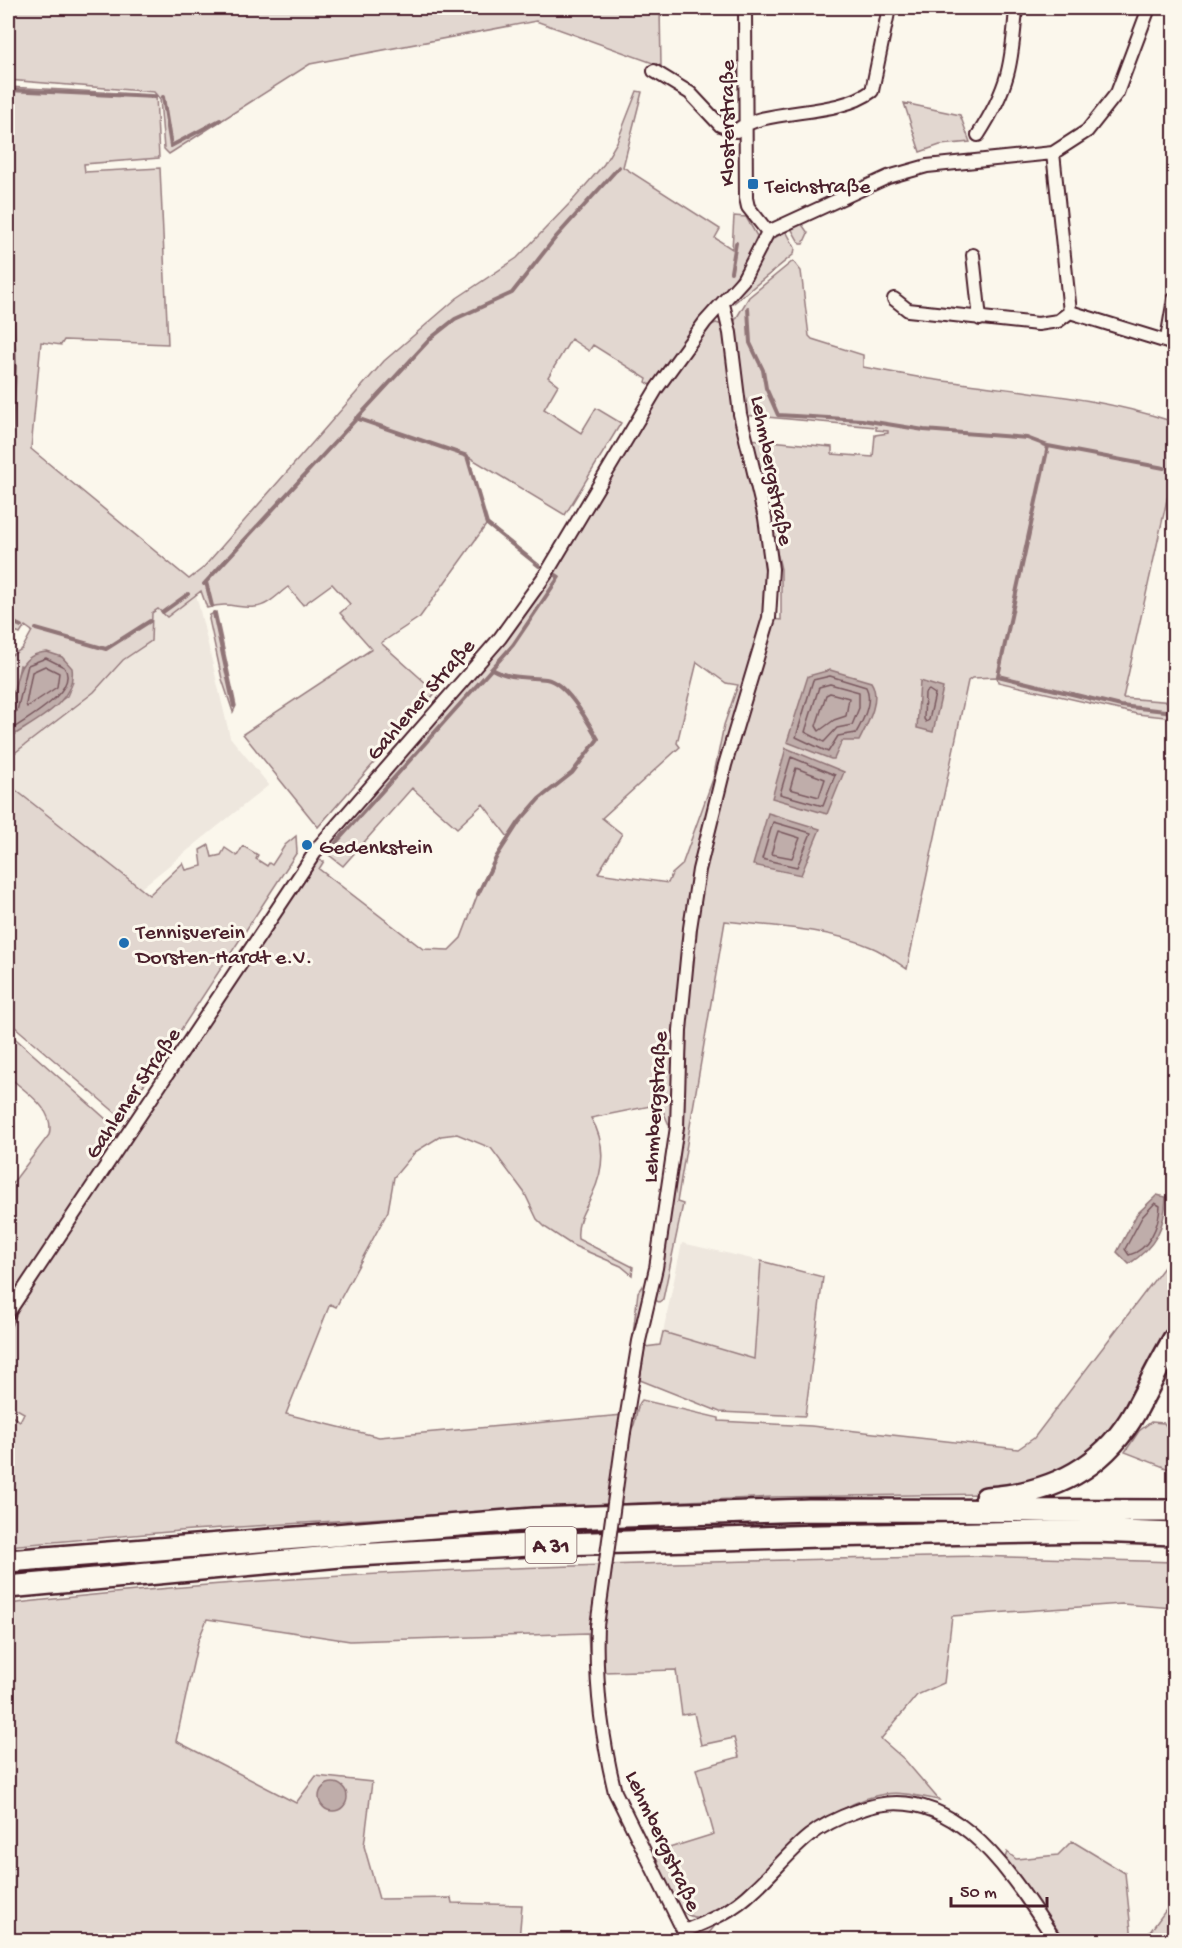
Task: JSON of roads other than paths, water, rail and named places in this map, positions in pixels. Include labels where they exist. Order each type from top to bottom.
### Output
[{"type":"highway","points":[[809,1510],[886,1502],[999,1497],[1056,1485],[1083,1471],[1111,1447],[1134,1414],[1174,1339]]},
{"type":"highway","name":"A 31","points":[[8,1561],[534,1519],[809,1510],[1174,1511]]},
{"type":"highway","name":"A 31","points":[[8,1587],[340,1556],[529,1545],[1095,1531],[1174,1534]]},
{"type":"street","name":"Klosterstraße","points":[[745,8],[746,198],[748,207],[768,232]]},
{"type":"street","points":[[654,71],[690,93],[720,125],[736,131],[746,122],[810,112],[853,100],[872,91],[889,8]]},
{"type":"street","points":[[978,135],[998,105],[1009,75],[1016,8]]},
{"type":"street","points":[[768,232],[888,177],[979,159],[1053,153],[1087,131],[1118,93],[1149,8]]},
{"type":"street","points":[[1053,153],[1070,312]]},
{"type":"street","name":"Gahlener Straße","points":[[8,1313],[320,845],[500,639],[546,574],[657,388],[705,322],[743,280],[768,232]]},
{"type":"street","points":[[973,255],[980,319]]},
{"type":"street","points":[[894,299],[908,310],[980,319],[1048,324],[1070,312],[1171,341],[1174,298]]},
{"type":"street","name":"Lehmbergstraße","points":[[686,1936],[615,1792],[609,1768],[599,1691],[597,1626],[624,1431],[639,1341],[656,1268],[677,1127],[680,1030],[690,928],[699,870],[725,765],[769,618],[772,568],[765,518],[740,414],[730,333],[723,304]]},
{"type":"street","points":[[686,1936],[737,1904],[808,1837],[827,1823],[866,1807],[901,1804],[935,1811],[958,1822],[985,1846],[1025,1895],[1055,1941]]},
{"type":"water","points":[[47,652],[62,657],[72,668],[72,681],[60,702],[51,711],[8,739],[8,713],[11,709],[19,672],[29,658]]},
{"type":"water","points":[[830,670],[871,682],[875,696],[872,712],[859,741],[842,741],[834,759],[787,742],[808,676]]},
{"type":"water","points":[[920,681],[943,688],[933,732],[917,728]]},
{"type":"water","points":[[786,748],[844,772],[827,814],[772,798]]},
{"type":"water","points":[[768,813],[820,829],[801,875],[753,865]]},
{"type":"water","points":[[1157,1195],[1166,1197],[1161,1227],[1146,1251],[1129,1264],[1117,1252],[1137,1214]]},
{"type":"water","points":[[333,1783],[343,1787],[347,1797],[343,1807],[333,1811],[323,1807],[319,1797],[323,1787]]},
{"type":"waterway","points":[[8,90],[155,97]]},
{"type":"waterway","points":[[163,97],[171,146],[220,120]]},
{"type":"waterway","points":[[204,584],[431,338],[455,319],[512,293],[556,237],[619,167]]},
{"type":"waterway","points":[[8,202],[15,367],[8,519]]},
{"type":"waterway","points":[[731,272],[736,243]]},
{"type":"waterway","points":[[748,308],[750,343],[763,370],[766,388],[778,415],[862,420],[924,430],[1027,438],[1048,446],[1164,468]]},
{"type":"waterway","points":[[356,418],[467,456],[487,524],[539,566]]},
{"type":"waterway","points":[[1048,446],[998,676],[1121,706],[1174,712]]},
{"type":"waterway","points":[[333,846],[513,645],[559,577],[556,575]]},
{"type":"waterway","points":[[206,582],[212,606]]},
{"type":"waterway","points":[[163,612],[188,594]]},
{"type":"waterway","points":[[214,613],[234,706]]},
{"type":"waterway","points":[[8,620],[21,626]]},
{"type":"waterway","points":[[36,629],[106,649],[150,621]]},
{"type":"waterway","points":[[478,894],[497,856],[519,822],[539,799],[572,773],[598,739],[576,704],[554,682],[546,679],[512,676],[492,669]]},
{"type":"place","name":"Teichstraße","points":[[753,184]]},
{"type":"place","name":"Gedenkstein","points":[[307,845]]},
{"type":"place","name":"Tennisverein Dorsten-Hardt e.V.","points":[[124,943]]}]
